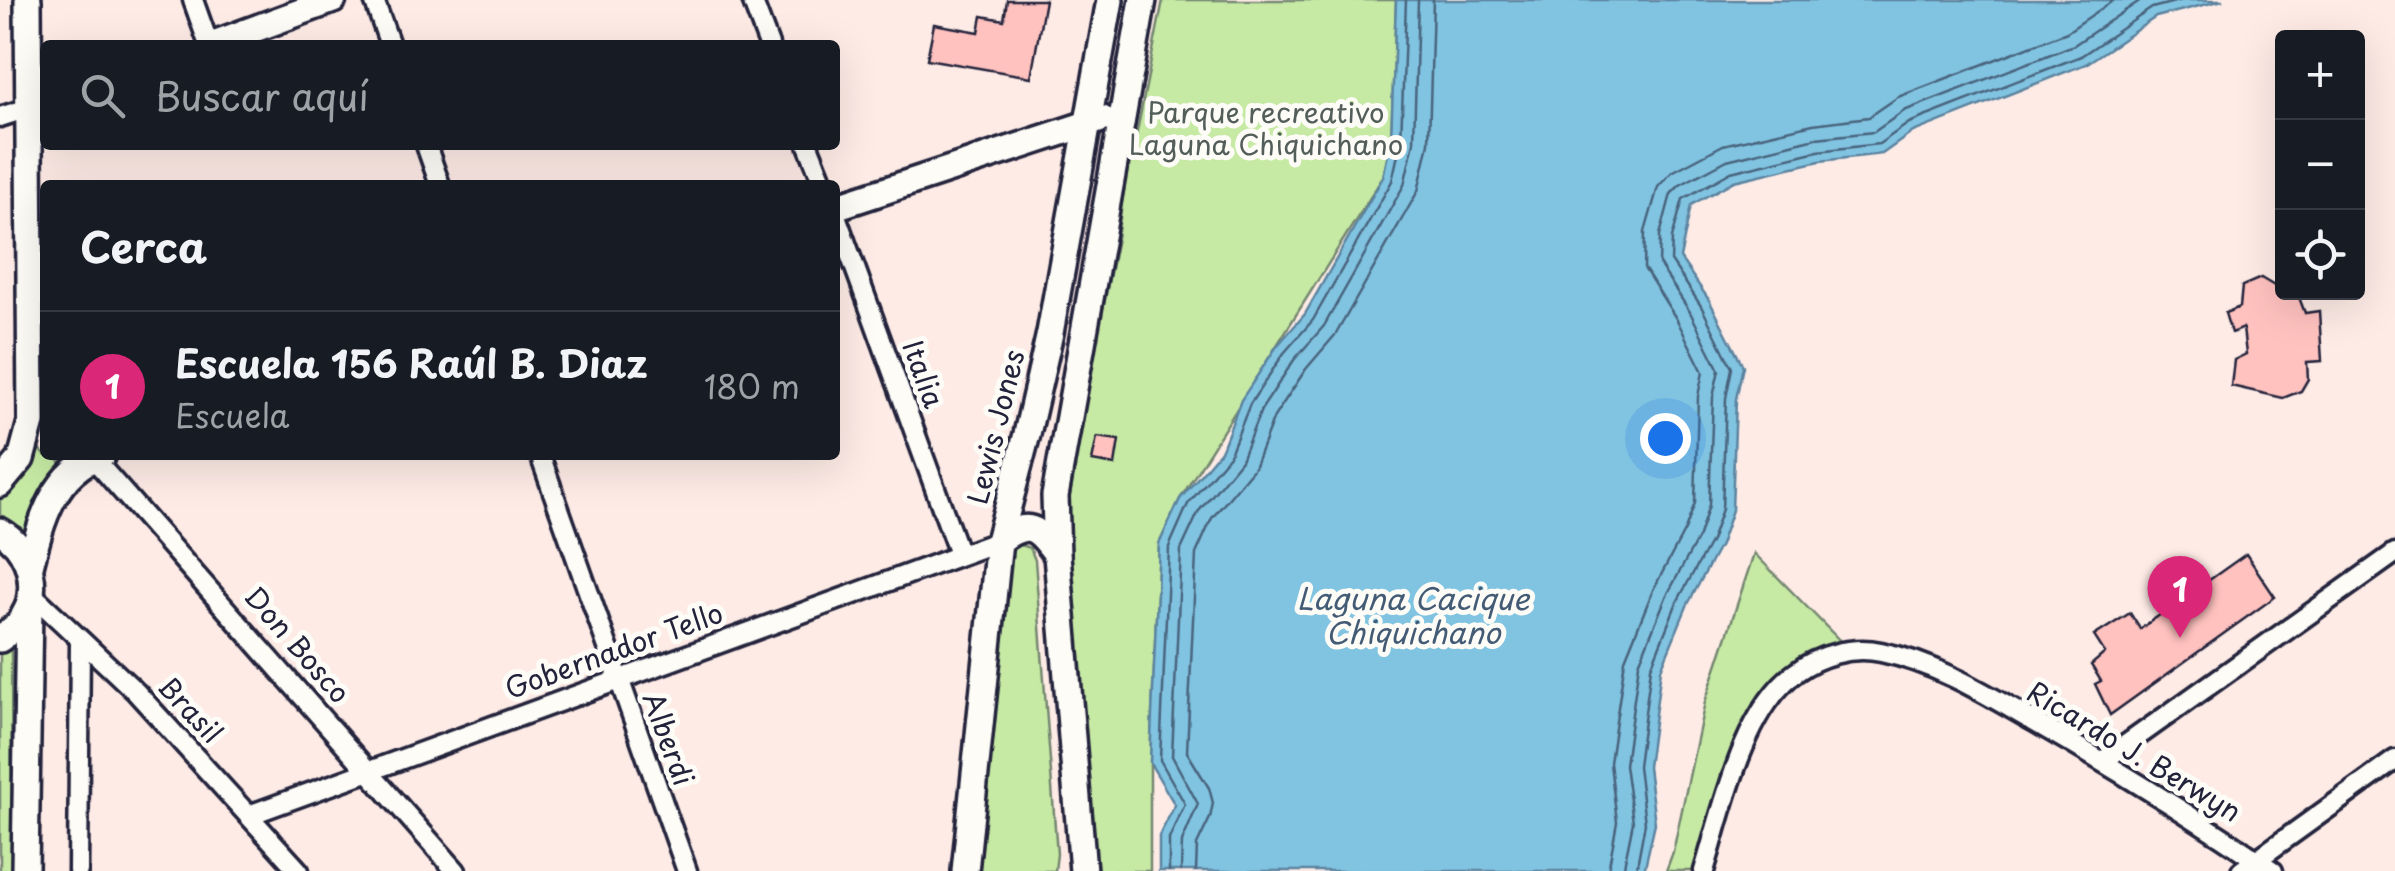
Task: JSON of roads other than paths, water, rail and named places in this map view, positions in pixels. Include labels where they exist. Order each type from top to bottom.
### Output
[{"type":"street","points":[[0,484],[38,432],[36,105],[28,0]]},
{"type":"street","points":[[193,0],[208,40]]},
{"type":"street","points":[[224,40],[333,0]]},
{"type":"street","points":[[374,0],[388,40]]},
{"type":"street","points":[[752,0],[767,40]]},
{"type":"street","name":"Lewis Jones","points":[[966,868],[998,540],[1028,434],[1050,333],[1110,0]]},
{"type":"street","points":[[1082,869],[1054,496],[1143,0]]},
{"type":"street","points":[[0,117],[36,105]]},
{"type":"street","points":[[840,208],[1088,122],[1121,116]]},
{"type":"street","points":[[428,150],[438,180]]},
{"type":"street","points":[[810,150],[822,180]]},
{"type":"street","name":"Italia","points":[[840,224],[959,554]]},
{"type":"street","points":[[25,871],[30,566],[39,528],[57,490],[83,460]]},
{"type":"street","name":"Don Bosco","points":[[92,460],[456,871]]},
{"type":"street","name":"Alberdi","points":[[542,460],[688,871]]},
{"type":"street","points":[[998,540],[1015,529],[1032,528],[1043,535],[1056,555]]},
{"type":"street","points":[[0,531],[20,548],[30,566]]},
{"type":"street","name":"Gobernador Tello","points":[[249,815],[998,540]]},
{"type":"street","points":[[2103,761],[2395,553]]},
{"type":"street","points":[[0,639],[20,623],[31,600]]},
{"type":"street","name":"Brasil","points":[[31,600],[136,692],[299,871]]},
{"type":"street","points":[[78,871],[80,642]]},
{"type":"street","name":"Ricardo J. Berwyn","points":[[1704,871],[1755,723],[1771,695],[1794,673],[1822,658],[1850,651],[1878,651],[1965,683],[2103,761],[2248,865],[2272,871]]},
{"type":"street","points":[[2248,865],[2395,760]]},
{"type":"water","name":"Laguna Cacique Chiquichano","points":[[1396,0],[2223,0],[2156,17],[2086,64],[1913,132],[1882,154],[1820,161],[1734,181],[1691,205],[1680,258],[1709,300],[1743,366],[1736,399],[1732,510],[1720,545],[1687,606],[1661,669],[1648,767],[1655,823],[1644,871],[1159,871],[1159,836],[1175,805],[1150,763],[1159,544],[1180,499],[1222,449],[1241,400],[1277,346],[1305,314],[1383,177],[1391,140]]},
{"type":"place","name":"Escuela 156 Raúl B. Diaz","points":[[2180,638]]},
{"type":"park label","name":"Parque recreativo Laguna Chiquichano","points":[[1266,129]]}]
